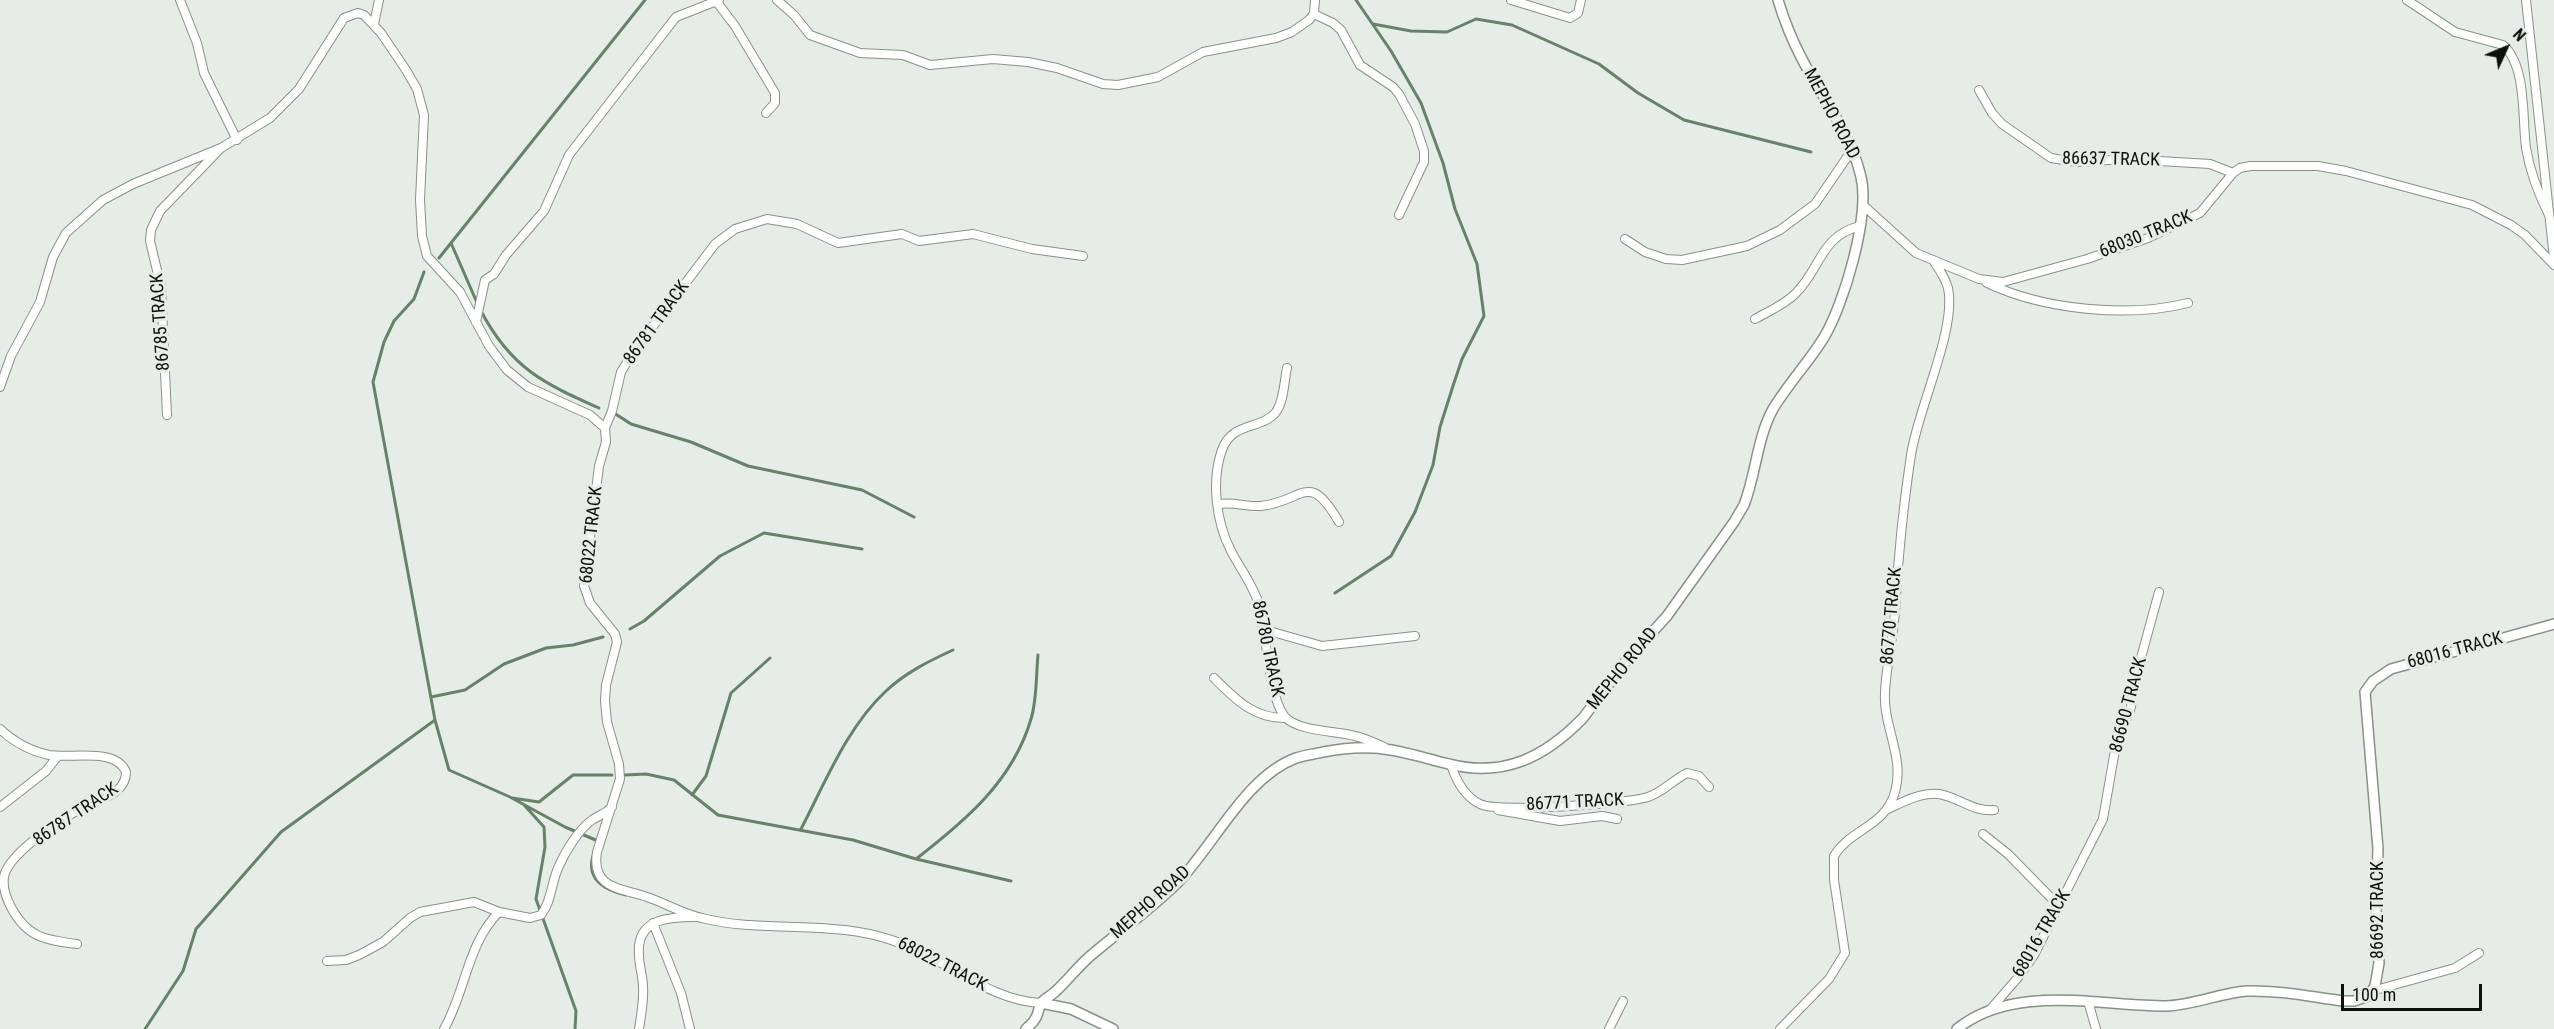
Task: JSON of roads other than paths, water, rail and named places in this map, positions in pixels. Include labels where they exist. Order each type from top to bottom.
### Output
[{"type":"street","points":[[180,0],[196,42],[204,73],[237,140]]},
{"type":"street","points":[[374,24],[379,0]]},
{"type":"street","points":[[777,0],[794,15],[806,31],[817,38],[860,53],[903,55],[930,64],[993,59],[1028,62],[1058,68],[1096,82],[1118,85],[1158,77],[1203,52],[1276,38],[1302,26],[1314,14],[1315,0]]},
{"type":"street","points":[[1511,0],[1570,18],[1578,13],[1581,0]]},
{"type":"street","name":"MEPHO ROAD","points":[[1026,1029],[1036,1018],[1041,1003],[1088,958],[1182,878],[1244,801],[1277,767],[1297,758],[1329,751],[1371,747],[1389,749],[1451,765],[1488,769],[1523,761],[1546,750],[1564,737],[1583,718],[1621,668],[1667,616],[1744,505],[1764,430],[1773,409],[1825,337],[1838,307],[1858,242],[1863,206],[1862,179],[1852,150],[1833,110],[1802,60],[1778,0]]},
{"type":"street","points":[[2406,0],[2455,32],[2503,45],[2512,56],[2520,86],[2526,148],[2532,175],[2549,215]]},
{"type":"street","points":[[2526,0],[2554,258]]},
{"type":"street","points":[[476,323],[485,280],[494,274],[506,255],[544,211],[569,155],[676,17],[718,1],[775,93],[775,103],[766,113]]},
{"type":"street","points":[[0,387],[11,356],[40,302],[53,257],[66,233],[103,200],[133,184],[221,148],[270,118],[299,89],[344,18],[358,13],[374,24],[417,89],[424,115],[420,200],[424,249],[433,264],[459,292],[497,357],[517,379],[546,396],[590,415],[604,428]]},
{"type":"street","points":[[1314,14],[1341,30],[1360,65],[1393,87],[1415,124],[1424,151],[1424,162],[1399,215]]},
{"type":"street","name":"86637 TRACK","points":[[1979,90],[1992,113],[2002,124],[2051,158],[2065,161],[2135,159],[2210,164],[2233,173]]},
{"type":"street","name":"86785 TRACK","points":[[167,415],[161,287],[150,241],[150,230],[160,211],[221,148]]},
{"type":"street","points":[[1625,239],[1645,252],[1666,260],[1682,260],[1747,246],[1780,230],[1815,204],[1852,150]]},
{"type":"street","points":[[2233,173],[2240,168],[2250,166],[2318,166],[2346,171],[2455,200],[2472,205],[2511,225],[2525,235],[2554,265]]},
{"type":"street","name":"68030 TRACK","points":[[1863,206],[1905,245],[1933,260],[1979,279],[2012,280],[2087,259],[2148,238],[2200,213],[2233,173]]},
{"type":"street","name":"86781 TRACK","points":[[604,428],[612,411],[621,372],[723,236],[752,223],[767,219],[797,224],[838,243],[902,234],[918,241],[973,234],[1032,249],[1083,256]]},
{"type":"street","points":[[1755,318],[1782,305],[1795,294],[1805,282],[1829,242],[1846,230],[1860,226]]},
{"type":"street","name":"86770 TRACK","points":[[1780,1029],[1829,979],[1845,952],[1834,880],[1834,856],[1844,844],[1867,829],[1887,810],[1893,800],[1898,761],[1885,694],[1895,614],[1898,557],[1915,430],[1949,318],[1948,288],[1945,278],[1933,260]]},
{"type":"street","points":[[1979,279],[2013,294],[2059,304],[2142,311],[2188,303]]},
{"type":"street","name":"86780 TRACK","points":[[1287,368],[1280,404],[1276,412],[1269,418],[1233,433],[1223,447],[1216,475],[1219,504],[1230,548],[1255,591],[1277,697],[1286,718],[1299,725],[1354,735],[1389,749]]},
{"type":"street","name":"68022 TRACK","points":[[604,428],[606,442],[599,466],[584,586],[590,603],[615,634],[617,642],[606,685],[605,701],[607,722],[619,764],[620,779],[596,864],[604,880],[613,888],[650,898],[699,918],[746,925],[805,927],[870,934],[895,941],[922,952],[1004,996],[1071,1009],[1113,1029]]},
{"type":"street","points":[[1219,504],[1233,502],[1259,506],[1305,492],[1315,493],[1326,501],[1339,522]]},
{"type":"street","name":"86690 TRACK","points":[[2103,819],[2115,750],[2131,707],[2133,687],[2159,592]]},
{"type":"street","name":"68016 TRACK","points":[[2365,692],[2373,681],[2391,669],[2554,624]]},
{"type":"street","points":[[1262,629],[1322,646],[1415,636]]},
{"type":"street","points":[[1214,678],[1251,711],[1264,716],[1286,718]]},
{"type":"street","name":"86692 TRACK","points":[[2365,692],[2378,849],[2376,908],[2379,963],[2373,991]]},
{"type":"street","name":"86787 TRACK","points":[[0,729],[20,745],[34,751],[58,756],[110,757],[118,761],[126,772],[124,783],[117,791],[83,808],[50,830],[19,854],[5,873],[4,883],[8,900],[27,929],[36,936],[51,941],[77,944]]},
{"type":"street","points":[[0,807],[46,771],[58,756]]},
{"type":"street","points":[[1451,765],[1455,777],[1467,794],[1474,801],[1490,808],[1560,821],[1602,816],[1617,819]]},
{"type":"street","name":"86771 TRACK","points":[[1490,808],[1583,806],[1638,799],[1663,790],[1687,773],[1699,776],[1709,787]]},
{"type":"street","points":[[1887,810],[1917,797],[1938,794],[1966,806],[1994,810]]},
{"type":"street","points":[[327,961],[346,960],[383,942],[420,912],[474,902],[499,912],[530,918],[541,915],[547,905],[564,855],[592,820],[603,816],[612,807]]},
{"type":"street","name":"68016 TRACK","points":[[1957,1029],[1977,1015],[1989,1011],[2028,965],[2103,819]]},
{"type":"street","points":[[1983,834],[2008,855],[2059,906]]},
{"type":"street","points":[[444,1029],[482,932],[499,912]]},
{"type":"street","points":[[639,1029],[644,996],[638,944],[641,935],[652,923],[664,918],[699,918]]},
{"type":"street","points":[[652,923],[681,993],[690,1029]]},
{"type":"street","points":[[1989,1011],[2043,1002],[2088,1001],[2167,1006],[2193,1003],[2247,991],[2354,1002],[2368,996],[2373,991],[2455,968],[2479,953]]},
{"type":"street","points":[[1609,1029],[1623,1001]]},
{"type":"street","points":[[2088,1001],[2096,1029]]},
{"type":"waterway","points":[[439,258],[645,0]]},
{"type":"waterway","points":[[1335,593],[1391,556],[1415,512],[1433,465],[1440,427],[1462,359],[1484,316],[1477,264],[1455,209],[1443,163],[1421,103],[1391,51],[1356,0]]},
{"type":"waterway","points":[[1373,24],[1411,31],[1447,32],[1476,19],[1512,25],[1599,64],[1638,93],[1684,120],[1811,152]]},
{"type":"waterway","points":[[451,243],[478,305]]},
{"type":"waterway","points":[[145,1029],[183,971],[196,929],[281,832],[435,720],[373,382],[384,342],[394,321],[414,299],[424,272]]},
{"type":"waterway","points":[[481,311],[504,347],[530,372],[599,408]]},
{"type":"waterway","points":[[614,413],[631,424],[691,442],[748,466],[862,490],[914,517]]},
{"type":"waterway","points":[[630,629],[644,621],[720,556],[764,533],[862,549]]},
{"type":"waterway","points":[[431,697],[465,690],[504,664],[546,648],[573,645],[603,637]]},
{"type":"waterway","points":[[801,829],[848,738],[872,705],[909,673],[953,650]]},
{"type":"waterway","points":[[916,859],[952,830],[985,798],[1000,781],[1012,762],[1023,741],[1033,712],[1038,655]]},
{"type":"waterway","points":[[692,795],[706,776],[731,693],[770,658]]},
{"type":"waterway","points":[[435,720],[449,770],[510,797],[565,827],[598,841]]},
{"type":"waterway","points":[[625,775],[646,774],[674,780],[718,815],[853,840],[916,859],[1011,881]]},
{"type":"waterway","points":[[512,798],[539,802],[573,775],[612,775]]},
{"type":"waterway","points":[[525,806],[544,827],[545,847],[536,899],[576,1011],[575,1029]]},
{"type":"waterway","points":[[593,856],[592,872],[599,883],[626,895]]}]
